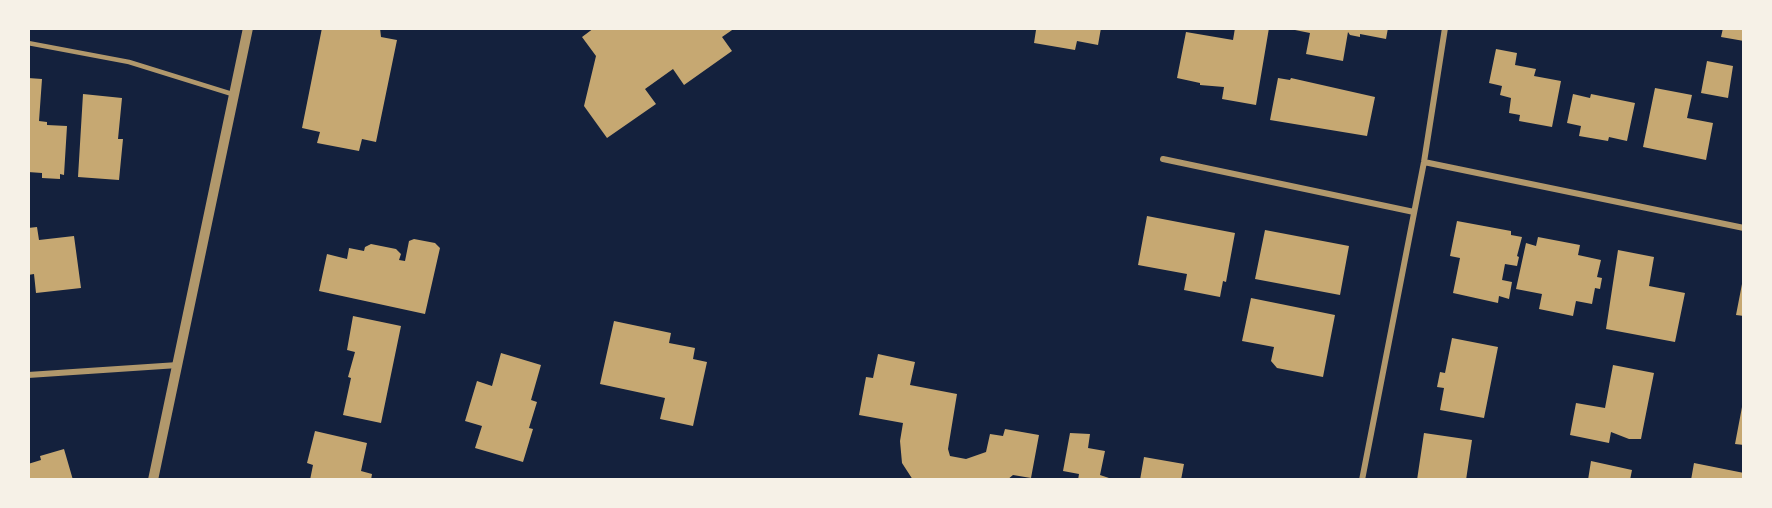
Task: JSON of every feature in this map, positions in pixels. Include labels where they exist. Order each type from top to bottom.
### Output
[{"type":"street","points":[[153,480],[248,28]]},
{"type":"street","points":[[1362,480],[1424,162],[1445,28]]},
{"type":"street","points":[[1163,159],[1414,212]]},
{"type":"street","points":[[1424,162],[1743,228]]},
{"type":"street","points":[[28,375],[178,364]]},
{"type":"lane","points":[[28,43],[129,62],[234,95]]},
{"type":"building","points":[[322,28],[380,28],[381,37],[397,40],[376,142],[362,139],[359,151],[317,143],[320,132],[302,128]]},
{"type":"building","points":[[594,28],[735,28],[722,37],[732,51],[684,85],[673,69],[645,89],[656,104],[607,138],[584,106],[596,56],[582,37]]},
{"type":"building","points":[[1032,28],[1101,28],[1098,45],[1077,41],[1075,50],[1034,43],[1036,30]]},
{"type":"building","points":[[1235,28],[1269,28],[1256,105],[1222,99],[1224,87],[1200,85],[1200,83],[1177,78],[1186,32],[1233,40]]},
{"type":"building","points":[[1388,28],[1386,39],[1360,34],[1360,37],[1350,35],[1348,32],[1343,61],[1306,54],[1310,33],[1295,30]]},
{"type":"building","points":[[1723,28],[1744,28],[1744,41],[1721,37]]},
{"type":"building","points":[[1496,49],[1517,53],[1515,65],[1536,69],[1534,76],[1561,81],[1552,127],[1519,121],[1520,115],[1509,113],[1511,98],[1500,95],[1502,86],[1489,83]]},
{"type":"building","points":[[1707,61],[1733,66],[1728,98],[1701,93]]},
{"type":"building","points":[[28,78],[42,79],[39,121],[47,122],[47,125],[67,126],[64,175],[60,174],[60,179],[42,178],[42,173],[28,172]]},
{"type":"building","points":[[1278,78],[1290,80],[1291,78],[1375,97],[1367,136],[1270,120]]},
{"type":"building","points":[[1655,88],[1692,95],[1687,118],[1713,123],[1706,160],[1643,147]]},
{"type":"building","points":[[83,94],[122,98],[118,139],[123,139],[119,180],[78,177]]},
{"type":"building","points":[[1573,94],[1590,98],[1591,94],[1635,103],[1627,141],[1609,137],[1608,141],[1579,136],[1581,126],[1567,123]]},
{"type":"building","points":[[1147,216],[1235,233],[1226,282],[1223,281],[1220,297],[1184,290],[1187,274],[1138,265]]},
{"type":"building","points":[[1457,221],[1511,231],[1511,235],[1522,237],[1517,266],[1505,264],[1502,280],[1512,282],[1509,299],[1499,296],[1498,303],[1453,293],[1460,258],[1450,256]]},
{"type":"building","points":[[37,227],[39,240],[74,236],[81,288],[36,293],[34,274],[28,275],[28,228]]},
{"type":"building","points":[[1265,230],[1349,246],[1340,295],[1255,279]]},
{"type":"building","points":[[1538,237],[1580,245],[1578,255],[1601,260],[1597,277],[1602,278],[1600,289],[1595,288],[1592,304],[1576,301],[1573,316],[1539,309],[1542,294],[1516,289],[1526,243],[1536,246]]},
{"type":"building","points":[[414,239],[435,243],[440,248],[425,314],[319,291],[327,254],[347,259],[349,248],[364,251],[365,247],[371,244],[396,249],[401,254],[399,260],[405,261],[409,241]]},
{"type":"building","points":[[1618,250],[1654,257],[1649,286],[1685,293],[1675,342],[1606,329]]},
{"type":"building","points":[[1742,284],[1744,284],[1744,316],[1736,315]]},
{"type":"building","points":[[1251,298],[1335,315],[1323,377],[1277,368],[1271,361],[1274,347],[1242,341]]},
{"type":"building","points":[[353,316],[401,326],[381,423],[343,415],[351,378],[348,377],[355,352],[347,350]]},
{"type":"building","points":[[614,321],[671,333],[669,343],[695,348],[693,359],[707,362],[693,426],[660,419],[665,398],[600,384]]},
{"type":"building","points":[[1452,338],[1498,347],[1484,418],[1440,410],[1444,388],[1437,387],[1440,372],[1445,373]]},
{"type":"building","points":[[501,353],[541,365],[531,400],[537,402],[529,428],[533,429],[523,462],[475,448],[482,426],[465,421],[477,381],[492,386]]},
{"type":"building","points":[[878,354],[915,362],[910,385],[957,394],[948,449],[950,456],[966,459],[986,452],[990,434],[1003,436],[1005,429],[1039,435],[1031,478],[1013,475],[1007,480],[913,480],[902,463],[900,441],[903,423],[859,415],[866,377],[873,378]]},
{"type":"building","points":[[1613,365],[1654,373],[1641,439],[1629,439],[1611,432],[1609,443],[1570,435],[1576,403],[1605,408]]},
{"type":"building","points":[[1742,407],[1744,407],[1744,445],[1735,444]]},
{"type":"building","points":[[315,431],[367,443],[361,471],[372,474],[371,480],[310,480],[313,465],[307,463]]},
{"type":"building","points":[[1070,433],[1090,434],[1088,448],[1105,451],[1100,475],[1115,480],[1078,480],[1079,474],[1063,471]]},
{"type":"building","points":[[1424,433],[1472,440],[1466,480],[1417,480]]},
{"type":"building","points":[[64,449],[73,480],[28,480],[28,464],[41,460],[40,456]]},
{"type":"building","points":[[1144,457],[1184,464],[1181,480],[1140,480]]},
{"type":"building","points":[[1591,461],[1632,470],[1630,480],[1588,480]]},
{"type":"building","points":[[1694,463],[1744,473],[1744,480],[1691,480]]}]
